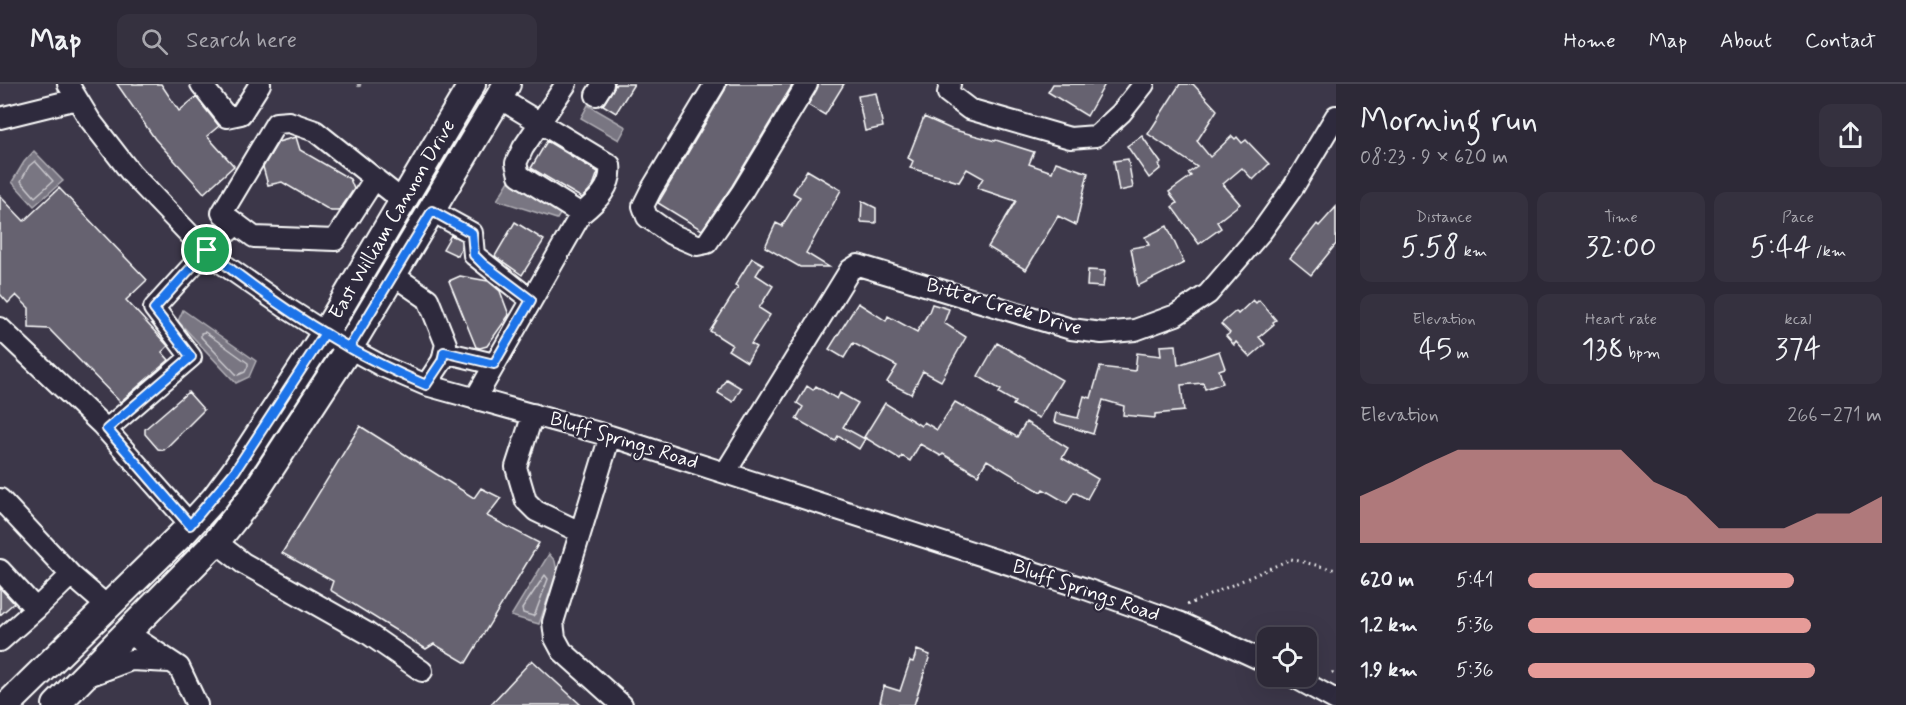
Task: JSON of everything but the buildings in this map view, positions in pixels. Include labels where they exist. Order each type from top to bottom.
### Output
[{"type":"main road","name":"East William Cannon Drive","points":[[6,705],[170,546],[235,471],[325,333],[472,84]]},
{"type":"main road","name":"East William Cannon Drive","points":[[57,705],[216,542],[254,494],[349,348],[503,91]]},
{"type":"main road","points":[[126,632],[117,624],[119,618],[164,571],[170,546]]},
{"type":"main road","points":[[0,690],[38,675]]},
{"type":"street","points":[[201,84],[227,117],[241,114],[260,84]]},
{"type":"street","points":[[566,84],[516,163],[519,174],[581,214]]},
{"type":"street","points":[[715,84],[643,206],[647,218],[671,234],[697,245],[707,243],[742,192],[807,84]]},
{"type":"street","points":[[950,84],[948,93],[969,109],[1070,138],[1096,136],[1121,112],[1144,84]]},
{"type":"street","points":[[475,399],[581,214],[598,201],[612,176],[610,165],[540,122],[503,91]]},
{"type":"street","points":[[0,118],[72,92]]},
{"type":"street","name":"Bluff Springs Road","points":[[72,92],[130,173],[175,221],[207,250],[254,286],[325,333],[382,366],[426,385],[610,436],[1132,605],[1181,623],[1257,658]]},
{"type":"street","name":"Bitter Creek Drive","points":[[725,473],[850,270],[858,265],[1071,329],[1102,333],[1135,330],[1176,315],[1208,294],[1262,231],[1294,186],[1336,116]]},
{"type":"street","points":[[375,178],[335,240],[254,237],[222,213],[276,123],[290,122],[315,131],[375,178],[403,201]]},
{"type":"street","points":[[432,211],[472,233],[474,255],[531,300]]},
{"type":"street","points":[[107,429],[191,357],[154,309],[207,250],[237,224]]},
{"type":"street","points":[[393,275],[428,299],[447,344],[442,361],[426,385]]},
{"type":"street","points":[[0,328],[107,429],[190,525]]},
{"type":"street","points":[[444,352],[494,364]]},
{"type":"street","points":[[533,414],[516,467],[526,501],[536,511],[580,532]]},
{"type":"street","points":[[610,436],[553,622],[555,638],[562,651],[622,705]]},
{"type":"street","points":[[0,499],[71,575],[108,607]]},
{"type":"street","points":[[216,542],[243,563],[367,633],[422,671]]},
{"type":"street","points":[[0,570],[36,609]]},
{"type":"street","points":[[0,641],[71,575]]},
{"type":"street","points":[[126,632],[179,667],[197,705]]},
{"type":"street","points":[[83,678],[131,660],[173,662]]},
{"type":"street","points":[[1312,697],[1336,700]]},
{"type":"path","points":[[1187,605],[1291,559],[1336,570]]},
{"type":"path","points":[[1332,673],[1336,670]]},
{"type":"water","points":[[588,105],[626,127],[619,140],[581,118]]},
{"type":"water","points":[[34,151],[63,181],[34,206],[12,182]]},
{"type":"water","points":[[509,181],[562,211],[557,219],[497,200]]},
{"type":"water","points":[[183,310],[256,361],[249,377],[236,383],[178,321]]},
{"type":"water","points":[[549,554],[555,561],[557,571],[539,624],[511,616]]},
{"type":"route","points":[[207,250],[154,309],[191,357],[107,429],[190,525],[215,498],[235,471],[263,429],[325,333],[349,348],[432,211],[472,233],[474,255],[531,300],[494,364],[444,352],[442,361],[426,385],[382,366],[349,348],[285,308],[207,250]]}]
